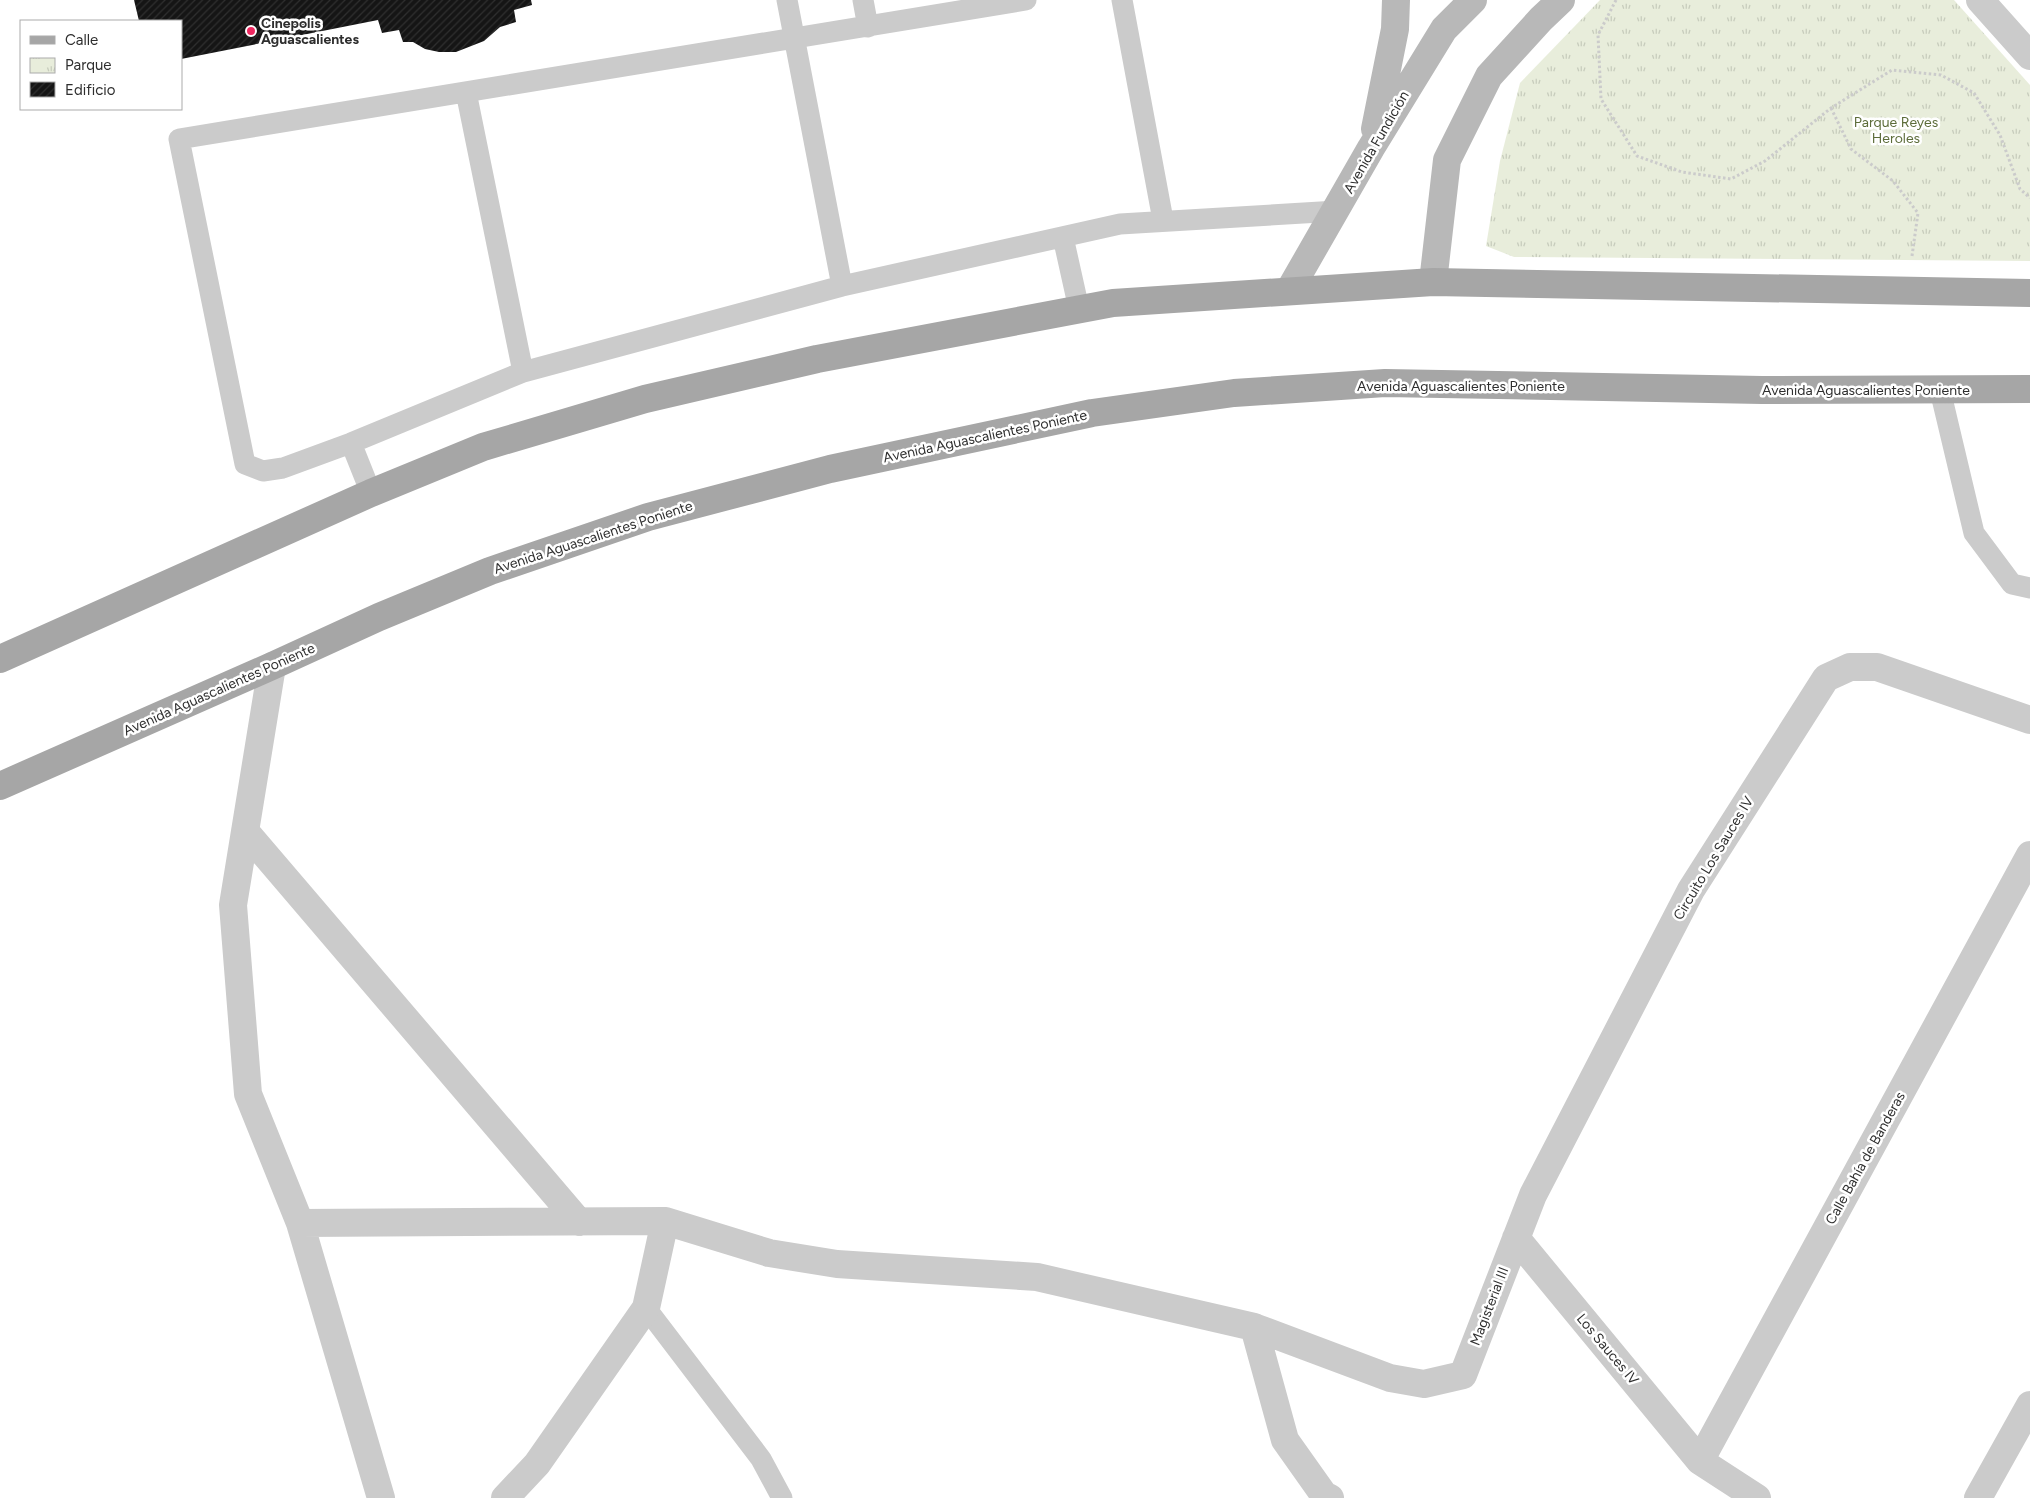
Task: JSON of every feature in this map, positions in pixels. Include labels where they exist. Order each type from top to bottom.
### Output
[{"type":"main road","points":[[0,658],[371,493],[483,448],[645,399],[817,359],[1079,309],[1113,303],[1433,282],[2030,293]]},
{"type":"main road","name":"Avenida Aguascalientes Poniente","points":[[0,786],[272,666],[379,616],[490,571],[648,517],[830,469],[1092,413],[1234,393],[1386,383],[1752,390],[2030,389]]},
{"type":"street","points":[[1371,148],[1395,29],[1396,0]]},
{"type":"street","name":"Avenida Fundición","points":[[1289,291],[1371,148],[1444,29],[1473,0]]},
{"type":"street","points":[[1433,282],[1447,160],[1489,76],[1540,19],[1561,0]]},
{"type":"street","points":[[1980,0],[2030,56]]},
{"type":"street","points":[[272,666],[233,905],[248,1094],[300,1222],[381,1498]]},
{"type":"street","name":"Circuito Los Sauces IV","points":[[1516,1238],[1533,1195],[1691,890],[1826,678],[1850,667],[1877,666],[2030,720]]},
{"type":"street","points":[[245,831],[579,1222]]},
{"type":"street","name":"Calle Bahía de Banderas","points":[[1700,1461],[2030,855]]},
{"type":"street","points":[[300,1222],[665,1221],[769,1253],[837,1264],[1036,1278],[1254,1327],[1285,1440],[1324,1495],[1330,1498]]},
{"type":"street","points":[[504,1498],[537,1464],[646,1308],[665,1221]]},
{"type":"street","name":"Magisterial III","points":[[1254,1327],[1390,1378],[1424,1384],[1463,1375],[1516,1238]]},
{"type":"street","name":"Los Sauces IV","points":[[1516,1238],[1700,1461],[1757,1498]]},
{"type":"street","points":[[1978,1498],[2030,1405]]},
{"type":"lane","points":[[787,0],[842,286]]},
{"type":"lane","points":[[863,0],[868,26]]},
{"type":"lane","points":[[1026,0],[179,139],[245,464],[263,471],[282,468],[351,443],[523,372],[842,286],[1120,224],[1336,211]]},
{"type":"lane","points":[[1122,0],[1163,220]]},
{"type":"lane","points":[[466,92],[523,372]]},
{"type":"lane","points":[[1063,237],[1079,309]]},
{"type":"lane","points":[[1940,390],[1974,533],[2012,584],[2030,588]]},
{"type":"lane","points":[[351,443],[371,493]]},
{"type":"lane","points":[[646,1308],[761,1459],[782,1498]]},
{"type":"path","points":[[1616,0],[1598,35],[1601,99],[1637,156],[1682,172],[1731,180],[1765,161],[1831,108],[1892,70],[1941,75],[1974,93],[2000,135],[2020,189],[2030,198]]},
{"type":"path","points":[[1831,108],[1851,149],[1893,182],[1918,213],[1912,260]]},
{"type":"green space","name":"Parque Reyes Heroles","points":[[1600,0],[1954,0],[2030,85],[2030,261],[1514,257],[1486,246],[1500,161],[1520,83]]},
{"type":"building","name":"Cinepolis Aguascalientes","points":[[134,0],[531,0],[532,5],[514,10],[516,22],[500,27],[484,41],[456,52],[439,52],[425,49],[413,42],[403,42],[399,30],[382,33],[378,20],[182,59],[182,20],[139,20]]},
{"type":"place","name":"Cinepolis Aguascalientes","points":[[251,31]]}]
